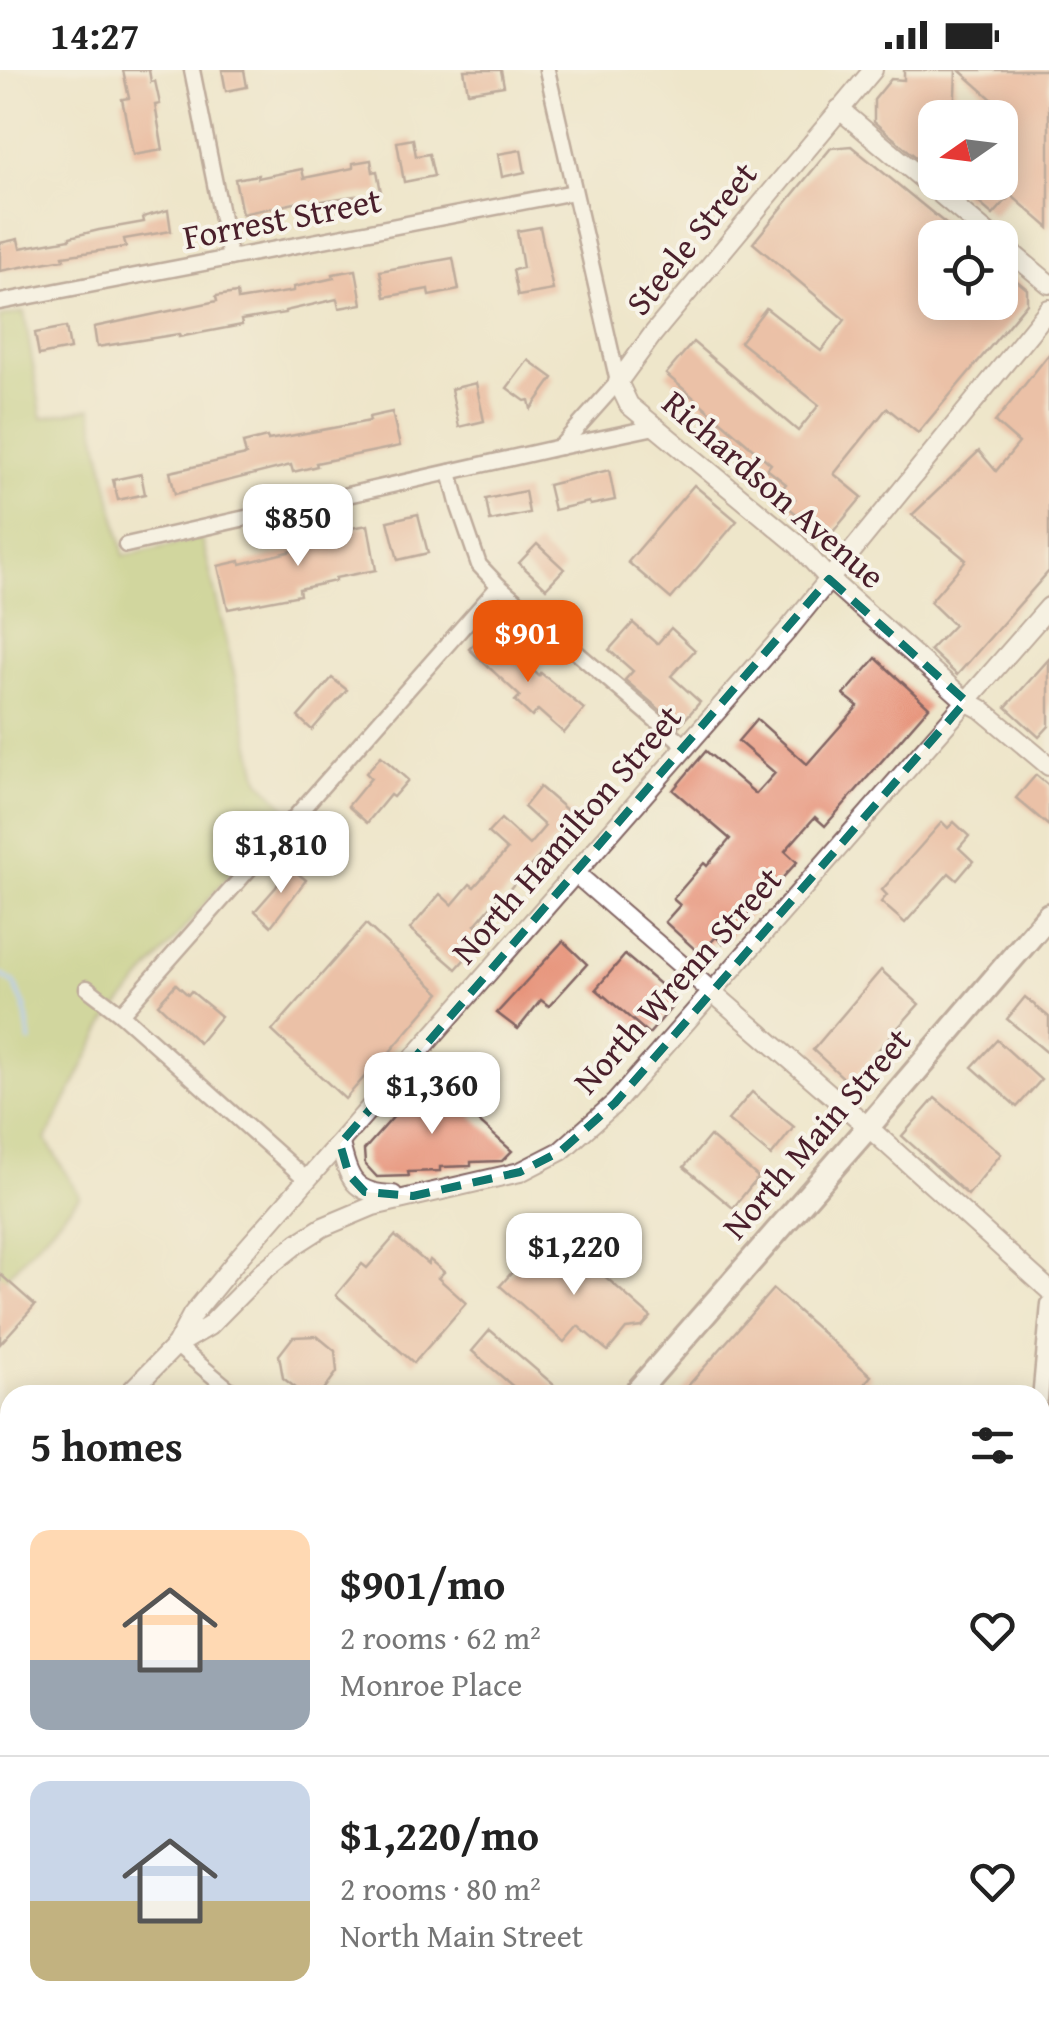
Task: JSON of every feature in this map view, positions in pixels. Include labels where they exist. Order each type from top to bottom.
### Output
[{"type":"main road","name":"North Main Street","points":[[643,1385],[1049,915]]},
{"type":"street","points":[[192,70],[230,258]]},
{"type":"street","name":"Richardson Avenue","points":[[547,70],[618,382],[630,405],[796,544],[829,579],[966,701],[1049,766]]},
{"type":"street","name":"Steele Street","points":[[560,446],[618,382],[653,334],[872,70]]},
{"type":"street","points":[[840,110],[971,220]]},
{"type":"street","name":"Forrest Street","points":[[0,302],[574,192]]},
{"type":"street","points":[[1018,259],[1049,284]]},
{"type":"street","name":"North Hamilton Street","points":[[137,1385],[176,1345],[192,1315],[240,1256],[787,632],[1049,310]]},
{"type":"street","points":[[126,545],[655,427]]},
{"type":"street","points":[[450,472],[480,565],[499,586],[686,746]]},
{"type":"street","points":[[121,1014],[499,586]]},
{"type":"street","name":"North Wrenn Street","points":[[176,1345],[209,1326],[263,1271],[323,1227],[374,1206],[520,1172],[561,1151],[615,1103],[1049,607]]},
{"type":"street","points":[[575,873],[1049,1290]]},
{"type":"street","points":[[87,988],[307,1180]]},
{"type":"street","points":[[340,1144],[348,1174],[365,1192],[413,1196]]},
{"type":"street","points":[[1041,1385],[1049,1304]]},
{"type":"street","points":[[176,1345],[224,1385]]},
{"type":"highlighted area","points":[[829,579],[966,701],[615,1103],[561,1151],[520,1172],[413,1196],[365,1192],[349,1175],[340,1144]]},
{"type":"green space","points":[[24,312],[42,418],[91,408],[124,556],[202,538],[259,779],[286,807],[106,1022],[46,1140],[80,1196],[0,1284],[0,317]]},
{"type":"building","points":[[123,70],[149,70],[151,82],[155,81],[163,150],[133,155],[122,99],[129,98]]},
{"type":"building","points":[[222,70],[244,70],[247,87],[226,91]]},
{"type":"building","points":[[464,70],[501,70],[504,86],[468,92]]},
{"type":"building","points":[[904,70],[956,70],[955,100],[918,100],[918,159],[874,122],[874,100],[891,79],[904,80]]},
{"type":"building","points":[[959,70],[1049,70],[1049,228],[1017,200],[1018,100],[993,100]]},
{"type":"building","points":[[413,139],[416,156],[429,154],[434,176],[404,182],[397,142]]},
{"type":"building","points":[[851,146],[941,220],[918,220],[918,320],[1013,320],[918,433],[887,408],[834,474],[862,497],[827,539],[788,507],[795,499],[782,489],[786,484],[767,469],[771,464],[666,374],[693,342],[798,431],[819,405],[740,342],[766,308],[821,351],[845,320],[753,243],[831,148]]},
{"type":"building","points":[[521,150],[525,172],[502,177],[498,154]]},
{"type":"building","points":[[371,160],[381,192],[315,202],[314,199],[242,214],[235,179],[302,169],[304,178],[353,168],[353,163]]},
{"type":"building","points":[[976,200],[1006,200],[993,215]]},
{"type":"building","points":[[168,210],[171,231],[124,239],[126,247],[0,271],[0,243],[18,239],[20,248],[70,239],[144,222],[143,217]]},
{"type":"building","points":[[540,227],[553,290],[518,296],[513,270],[523,268],[517,231]]},
{"type":"building","points":[[453,258],[459,290],[429,296],[428,289],[385,297],[380,271]]},
{"type":"building","points":[[356,270],[362,304],[339,308],[337,299],[241,320],[242,325],[97,347],[94,327],[217,301],[216,296],[237,293],[238,300],[294,291],[294,287]]},
{"type":"building","points":[[1018,282],[1027,289],[1027,303],[1018,314]]},
{"type":"building","points":[[66,327],[70,349],[39,355],[35,333]]},
{"type":"building","points":[[1049,354],[1049,571],[957,675],[930,650],[954,625],[930,602],[966,560],[912,515],[979,451],[996,471],[1019,443],[995,422]]},
{"type":"building","points":[[528,360],[553,378],[531,409],[529,400],[507,388]]},
{"type":"building","points":[[476,383],[484,421],[459,427],[451,389]]},
{"type":"building","points":[[392,412],[400,446],[316,463],[317,466],[293,472],[291,465],[175,494],[170,472],[246,455],[243,443],[370,421],[369,417]]},
{"type":"building","points":[[609,470],[615,500],[554,510],[548,485]]},
{"type":"building","points":[[141,474],[145,494],[118,500],[113,480]]},
{"type":"building","points":[[694,485],[737,521],[671,599],[628,562]]},
{"type":"building","points":[[525,491],[529,513],[490,521],[486,499]]},
{"type":"building","points":[[418,514],[428,553],[398,560],[388,521]]},
{"type":"building","points":[[368,525],[376,570],[299,589],[300,595],[228,609],[218,566],[308,547],[307,543],[342,535],[341,530]]},
{"type":"building","points":[[537,544],[564,569],[546,588],[519,563]]},
{"type":"building","points":[[633,623],[657,644],[671,628],[695,650],[671,676],[700,702],[679,726],[625,680],[633,671],[609,650]]},
{"type":"building","points":[[486,632],[510,657],[514,652],[584,709],[564,733],[538,710],[532,717],[515,701],[520,696],[469,649]]},
{"type":"building","points":[[876,658],[929,707],[825,826],[815,817],[785,851],[797,862],[723,943],[716,937],[700,954],[665,922],[680,905],[673,899],[730,839],[673,790],[706,751],[756,794],[775,773],[738,741],[757,719],[807,764],[858,706],[844,695]]},
{"type":"building","points":[[1049,659],[1049,726],[1039,737],[1006,707]]},
{"type":"building","points":[[332,678],[347,690],[312,730],[298,717]]},
{"type":"building","points":[[381,756],[408,780],[367,823],[348,806],[371,778],[366,773]]},
{"type":"building","points":[[1036,775],[1049,786],[1049,826],[1016,798]]},
{"type":"building","points":[[540,787],[577,819],[475,925],[486,935],[456,969],[410,929],[440,894],[452,905],[507,850],[488,833],[501,819],[529,845],[545,826],[524,807]]},
{"type":"building","points":[[942,822],[948,828],[954,822],[969,836],[959,848],[973,861],[957,880],[949,873],[905,923],[881,902],[887,895],[882,890]]},
{"type":"building","points":[[288,866],[306,880],[271,926],[255,911]]},
{"type":"building","points":[[366,924],[440,993],[345,1099],[272,1031]]},
{"type":"building","points":[[563,941],[587,964],[549,1006],[541,1000],[518,1029],[497,1013]]},
{"type":"building","points":[[625,955],[678,1000],[649,1034],[596,989]]},
{"type":"building","points":[[881,970],[919,1004],[849,1083],[813,1050]]},
{"type":"building","points":[[176,984],[221,1016],[199,1043],[158,1004]]},
{"type":"building","points":[[1025,997],[1049,1017],[1049,1054],[1007,1019]]},
{"type":"building","points":[[997,1040],[1041,1080],[1017,1107],[972,1067]]},
{"type":"building","points":[[429,1077],[512,1151],[502,1161],[408,1172],[409,1176],[377,1177],[365,1164],[364,1150]]},
{"type":"building","points":[[752,1092],[794,1127],[771,1156],[728,1120]]},
{"type":"building","points":[[935,1098],[1001,1154],[968,1195],[902,1136]]},
{"type":"building","points":[[710,1136],[758,1177],[733,1208],[684,1167]]},
{"type":"building","points":[[395,1236],[428,1264],[430,1260],[444,1272],[438,1278],[466,1303],[414,1363],[336,1295],[362,1264],[367,1268]]},
{"type":"building","points":[[567,1243],[651,1317],[642,1327],[626,1329],[608,1351],[578,1326],[564,1342],[500,1286],[528,1254],[545,1269]]},
{"type":"building","points":[[0,1274],[35,1305],[0,1344]]},
{"type":"building","points":[[773,1289],[871,1376],[863,1385],[689,1385]]},
{"type":"building","points":[[490,1330],[554,1385],[511,1385],[472,1351]]},
{"type":"building","points":[[317,1336],[335,1351],[337,1372],[327,1385],[292,1385],[283,1378],[279,1355],[293,1337]]},
{"type":"waterway","points":[[0,974],[14,983],[25,1007],[30,1041]]}]
